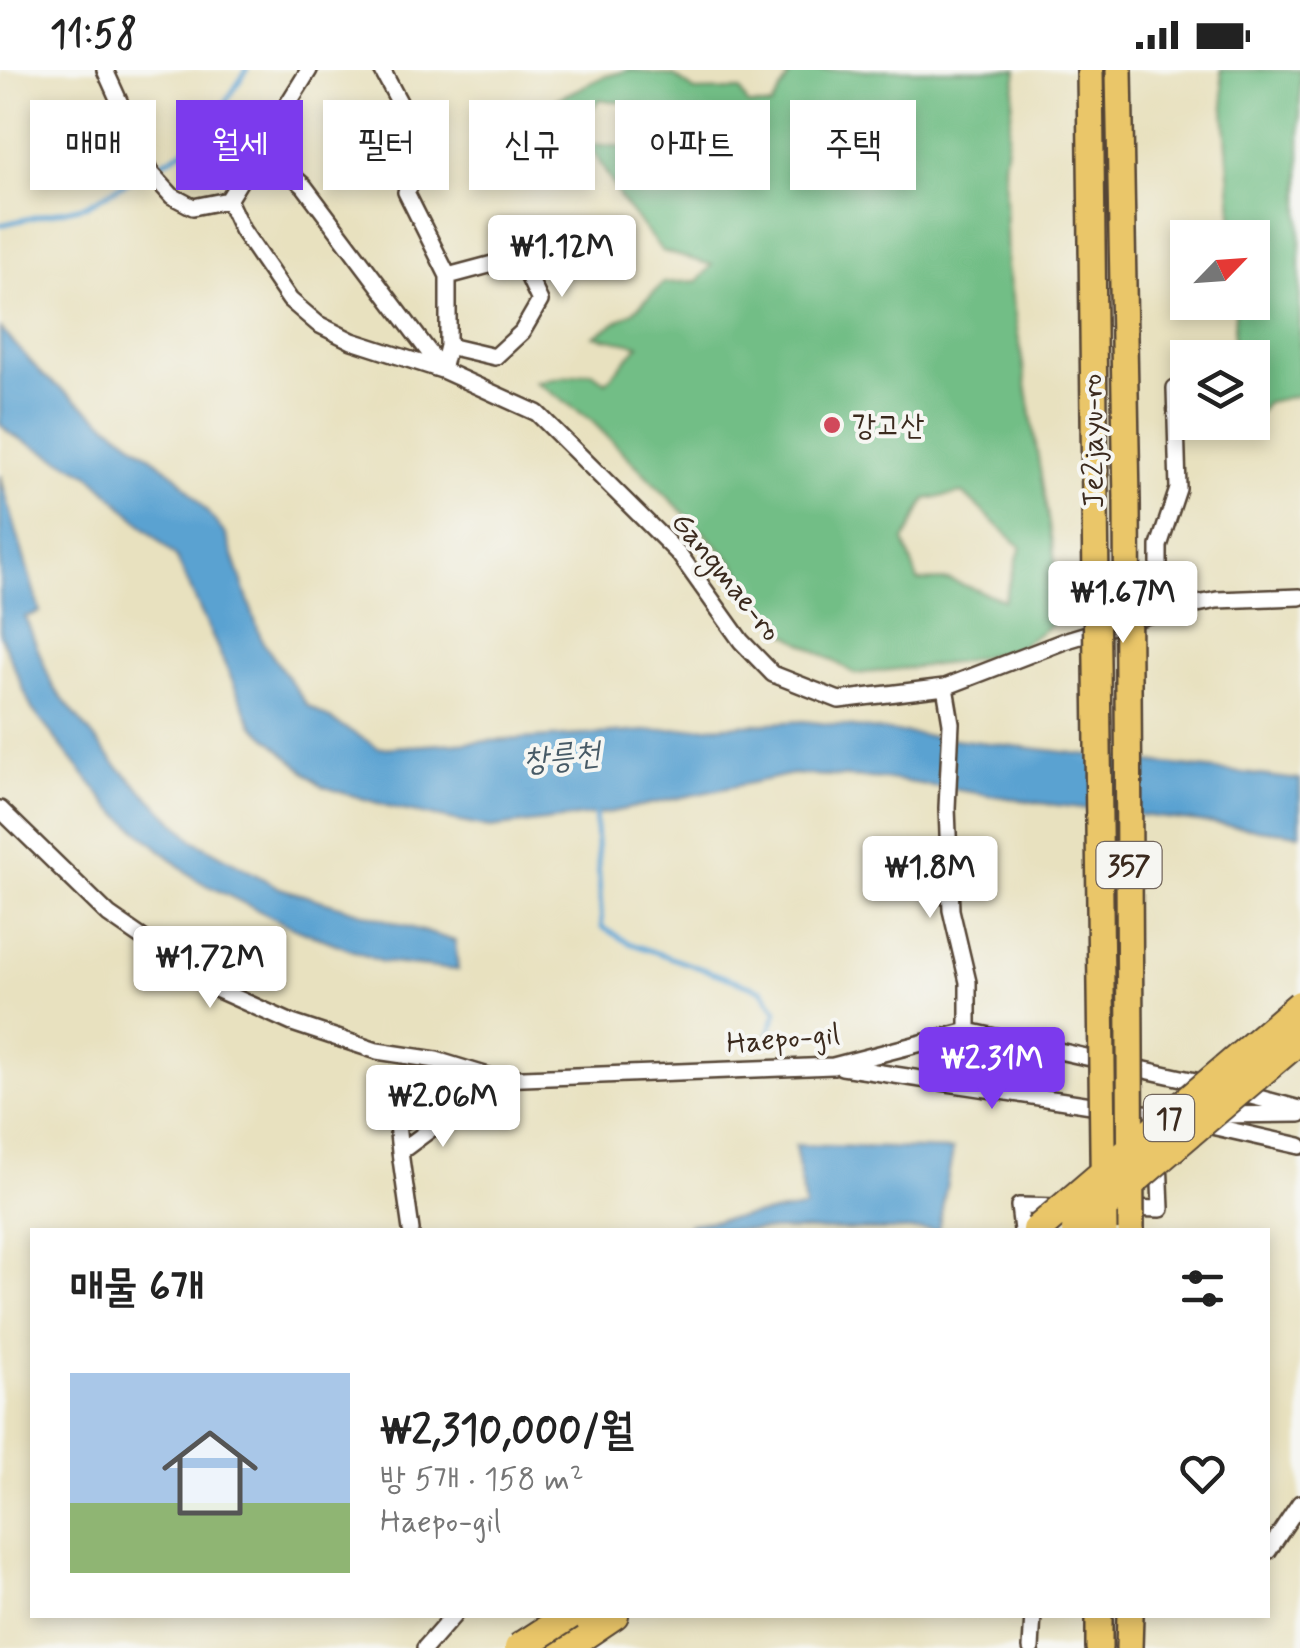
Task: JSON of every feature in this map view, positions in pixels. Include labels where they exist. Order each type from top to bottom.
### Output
[{"type":"highway","name":"Je2jayu-ro","points":[[1090,70],[1104,1228]]},
{"type":"highway","name":"Je2jayu-ro","points":[[1119,70],[1132,1228]]},
{"type":"highway","name":"17","points":[[1039,1228],[1300,1005]]},
{"type":"highway","name":"17","points":[[1078,1228],[1300,1040]]},
{"type":"highway","points":[[519,1648],[565,1618]]},
{"type":"highway","points":[[564,1648],[609,1618]]},
{"type":"highway","points":[[1099,1648],[1100,1618]]},
{"type":"highway","points":[[1130,1618],[1130,1648]]},
{"type":"street","points":[[104,70],[152,174],[172,196],[193,207],[228,200],[234,190]]},
{"type":"street","points":[[290,100],[309,70]]},
{"type":"street","points":[[382,70],[428,156],[406,192],[448,276],[448,346],[442,370]]},
{"type":"street","name":"Gangmae-ro","points":[[303,185],[442,370]]},
{"type":"street","name":"Gangmae-ro","points":[[228,200],[242,230],[290,300],[318,324],[352,342],[442,370],[538,414],[679,554],[740,641],[772,674],[839,700],[945,687],[1067,640],[1159,612],[1217,600],[1300,597]]},
{"type":"street","points":[[448,276],[519,256],[540,302],[522,332],[495,357],[448,346]]},
{"type":"street","points":[[1159,612],[1159,546],[1178,490],[1177,440]]},
{"type":"street","points":[[945,687],[951,723],[947,808],[951,910],[968,982],[968,1031]]},
{"type":"street","points":[[0,809],[67,879],[109,915],[216,989],[292,1023],[377,1051],[436,1060],[498,1079]]},
{"type":"street","name":"Haepo-gil","points":[[498,1079],[833,1066],[968,1031],[1179,1076],[1300,1112]]},
{"type":"street","points":[[833,1066],[1158,1115],[1300,1146]]},
{"type":"street","points":[[400,1152],[498,1079]]},
{"type":"street","points":[[411,1228],[397,1124],[498,1079]]},
{"type":"street","points":[[1158,1115],[1300,1112]]},
{"type":"street","points":[[1022,1228],[1019,1206],[1160,1209],[1158,1115]]},
{"type":"street","points":[[1270,1548],[1300,1503]]},
{"type":"street","points":[[424,1648],[451,1618]]},
{"type":"street","points":[[555,1618],[564,1648]]},
{"type":"street","points":[[1030,1648],[1033,1618]]},
{"type":"green space","points":[[630,70],[674,76],[695,91],[740,90],[745,100],[599,99],[595,105],[595,100],[557,99],[603,77]]},
{"type":"green space","points":[[768,70],[1017,70],[1004,165],[1007,267],[1064,617],[1017,648],[961,662],[856,674],[783,632],[734,563],[591,420],[536,382],[592,372],[606,382],[639,345],[594,336],[634,311],[664,283],[698,281],[712,265],[662,251],[616,190],[770,190],[770,107],[789,77]],"holes":[[[963,493],[1021,547],[1004,600],[950,580],[918,581],[904,541],[926,499]]]},
{"type":"green space","points":[[1221,70],[1300,70],[1300,395],[1270,401],[1270,340],[1233,340],[1235,320],[1270,320],[1270,220],[1233,220]]},
{"type":"green space","points":[[595,144],[615,146],[615,188],[595,154]]},
{"type":"water","name":"창릉천","points":[[0,328],[44,376],[178,477],[226,535],[262,641],[307,705],[379,748],[803,721],[1300,780],[1300,834],[1040,803],[889,779],[793,774],[607,813],[490,828],[398,809],[321,786],[252,724],[176,557],[90,475],[9,433],[0,424]]},
{"type":"water","points":[[0,475],[40,612],[25,617],[53,687],[116,765],[193,840],[280,888],[455,941],[458,970],[382,962],[290,926],[195,879],[109,806],[32,709],[0,634]]},
{"type":"water","points":[[795,1145],[953,1150],[938,1228],[688,1228],[689,1224],[805,1208]]},
{"type":"waterway","points":[[0,225],[87,205],[200,141],[247,70]]},
{"type":"waterway","points":[[595,810],[602,927],[629,943],[762,990],[777,1011],[768,1036]]},
{"type":"place","name":"강고산","points":[[832,425]]}]
